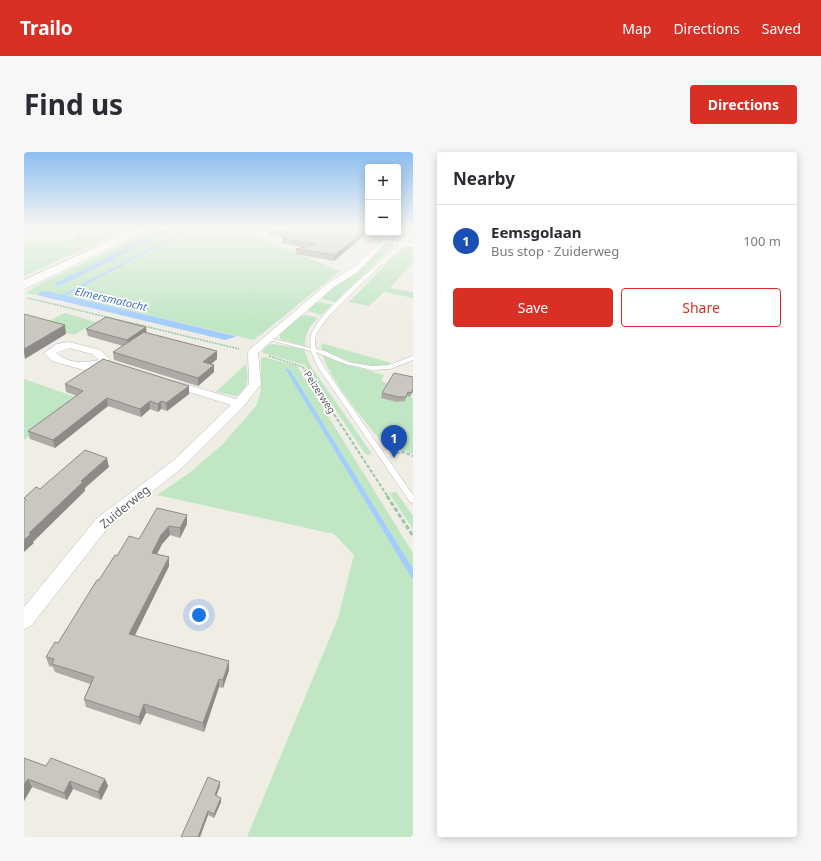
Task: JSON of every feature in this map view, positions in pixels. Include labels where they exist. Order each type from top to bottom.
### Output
[{"type":"main road","points":[[24,285],[79,259]]},
{"type":"street","points":[[253,352],[331,286],[355,270],[366,259]]},
{"type":"street","name":"Zuiderweg","points":[[24,621],[103,522],[178,464],[239,404],[255,384],[253,352]]},
{"type":"street","points":[[103,362],[118,367]]},
{"type":"street","points":[[164,381],[239,404]]},
{"type":"lane","points":[[313,350],[314,335],[320,324],[386,259]]},
{"type":"lane","points":[[268,339],[328,354],[347,363],[372,368],[390,367],[413,358]]},
{"type":"lane","name":"Peizerweg","points":[[313,350],[321,367],[413,500]]},
{"type":"path","points":[[24,296],[253,352]]},
{"type":"path","name":"Peizerweg","points":[[253,352],[295,363],[303,367],[413,536]]},
{"type":"green space","points":[[24,259],[61,259],[24,276]]},
{"type":"green space","points":[[92,259],[311,259],[340,271],[254,340],[47,291],[37,295],[25,293],[44,282]]},
{"type":"green space","points":[[369,259],[380,259],[335,302],[323,299],[322,297]]},
{"type":"green space","points":[[391,259],[413,259],[413,262],[390,288],[413,292],[413,298],[384,292],[369,306],[349,302]]},
{"type":"green space","points":[[320,302],[332,305],[321,315],[308,311],[315,303]]},
{"type":"green space","points":[[65,313],[96,322],[74,335],[41,325]]},
{"type":"green space","points":[[306,315],[318,318],[308,330],[305,346],[280,339],[280,334],[300,316]]},
{"type":"green space","points":[[321,343],[391,363],[384,366],[365,366],[322,350]]},
{"type":"green space","points":[[273,344],[304,349],[310,365],[372,454],[366,455],[305,365],[262,352],[266,346]]},
{"type":"green space","points":[[322,354],[349,365],[384,375],[381,381],[389,384],[387,399],[398,402],[401,400],[405,401],[407,396],[413,398],[413,454],[402,450],[389,451],[361,417],[334,379]]},
{"type":"green space","points":[[264,357],[297,366],[413,553],[413,837],[247,837],[338,618],[354,555],[334,534],[157,495],[188,474],[223,444],[256,406],[261,391],[261,358]]},
{"type":"green space","points":[[246,364],[247,382],[237,396],[216,392]]},
{"type":"green space","points":[[24,379],[81,399],[24,440]]},
{"type":"green space","points":[[396,492],[413,516],[413,529],[389,493]]},
{"type":"water","points":[[104,259],[113,259],[66,283],[58,286],[54,284]]},
{"type":"water","points":[[47,291],[235,337],[225,340],[37,295],[40,292]]},
{"type":"building","points":[[24,314],[65,325],[24,349]]},
{"type":"building","points":[[106,317],[146,327],[127,340],[86,329]]},
{"type":"building","points":[[144,332],[217,351],[203,362],[214,365],[198,378],[113,352]]},
{"type":"building","points":[[103,359],[189,386],[166,403],[161,401],[158,404],[150,401],[140,409],[107,398],[53,440],[28,431],[83,391],[65,384]]},
{"type":"building","points":[[394,373],[413,377],[413,389],[411,393],[408,392],[406,397],[398,397],[382,393]]},
{"type":"building","points":[[85,450],[107,458],[81,481],[83,482],[29,533],[31,534],[24,540],[24,502],[26,500],[24,498],[36,487],[40,489]]},
{"type":"building","points":[[157,508],[187,515],[180,528],[169,526],[161,535],[152,553],[169,557],[129,634],[229,661],[223,680],[219,679],[203,723],[144,704],[139,717],[84,699],[94,677],[52,664],[54,659],[46,657],[55,642],[58,643],[97,580],[99,580],[115,555],[117,556],[129,536],[139,539]]},
{"type":"building","points":[[24,758],[46,766],[51,758],[105,779],[98,792],[70,781],[64,793],[28,779],[24,785]]},
{"type":"building","points":[[208,777],[220,782],[215,795],[221,798],[214,814],[208,811],[198,837],[181,837]]},
{"type":"waterway","name":"Elmersmatocht","points":[[63,298],[60,297],[132,259]]},
{"type":"waterway","name":"Elmersmatocht","points":[[288,370],[413,575]]},
{"type":"place","name":"Eemsgolaan","points":[[394,458]]}]
